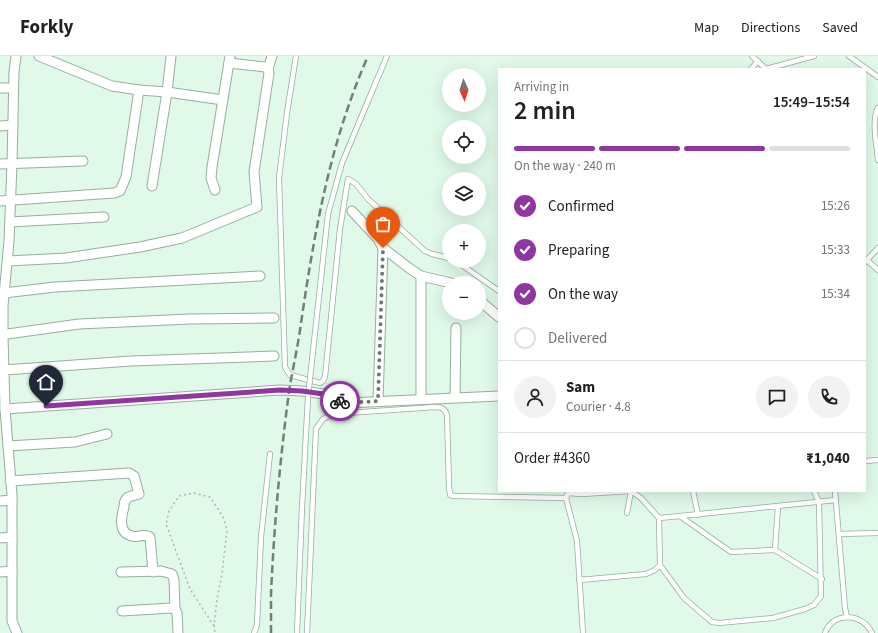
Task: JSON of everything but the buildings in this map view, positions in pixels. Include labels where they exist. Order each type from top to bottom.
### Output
[{"type":"street","points":[[16,56],[14,72],[10,222],[5,241],[8,261],[3,274],[4,294],[1,306],[1,335],[5,409],[3,420],[8,446],[4,459],[10,481],[12,500],[12,621],[17,633]]},
{"type":"street","points":[[39,56],[112,86],[223,100]]},
{"type":"street","points":[[152,186],[167,92],[171,56]]},
{"type":"street","points":[[8,261],[66,258],[140,247],[182,238],[257,207],[254,172],[269,73],[268,69],[272,56]]},
{"type":"street","points":[[215,190],[211,178],[212,166],[230,59],[268,69]]},
{"type":"street","points":[[0,88],[14,88]]},
{"type":"street","points":[[0,201],[114,193],[120,191],[126,177],[139,90]]},
{"type":"street","points":[[0,126],[13,125]]},
{"type":"street","points":[[0,164],[83,161]]},
{"type":"street","points":[[352,211],[378,238],[383,248],[421,276],[442,281]]},
{"type":"street","points":[[10,222],[104,217]]},
{"type":"street","points":[[378,401],[383,248]]},
{"type":"street","points":[[4,294],[56,287],[260,276]]},
{"type":"street","points":[[421,276],[421,399]]},
{"type":"street","points":[[486,306],[498,316]]},
{"type":"street","points":[[1,335],[79,324],[190,319],[274,318]]},
{"type":"street","points":[[456,328],[456,398]]},
{"type":"street","points":[[4,370],[131,361],[274,356]]},
{"type":"street","points":[[5,409],[280,390],[331,395],[342,402],[348,403],[498,396]]},
{"type":"street","points":[[8,446],[75,442],[107,434]]},
{"type":"street","points":[[10,481],[129,473],[134,476],[139,494],[127,498],[121,516],[121,525],[123,530],[132,536],[150,536],[153,572]]},
{"type":"street","points":[[0,501],[12,500]]},
{"type":"street","points":[[0,538],[12,537]]},
{"type":"street","points":[[0,572],[12,571]]},
{"type":"street","points":[[121,572],[168,573],[173,576],[178,633]]},
{"type":"street","points":[[122,611],[175,609]]},
{"type":"lane","points":[[296,56],[279,178],[285,367],[290,375],[320,383],[325,377],[340,229],[348,179],[356,184],[360,192],[425,251],[442,256]]},
{"type":"lane","points":[[297,633],[308,397],[328,214],[342,163],[387,56]]},
{"type":"lane","points":[[752,56],[766,68],[814,56]]},
{"type":"lane","points":[[849,56],[866,68]]},
{"type":"lane","points":[[752,68],[758,61]]},
{"type":"lane","points":[[866,68],[878,77]]},
{"type":"lane","points":[[878,108],[875,113],[878,160]]},
{"type":"lane","points":[[878,248],[866,261],[878,270]]},
{"type":"lane","points":[[466,268],[498,290]]},
{"type":"lane","points":[[307,633],[316,429],[324,419],[333,414],[442,407],[447,416],[450,495],[566,498]]},
{"type":"lane","points":[[254,633],[257,625],[261,537],[270,454]]},
{"type":"lane","points":[[866,461],[878,460]]},
{"type":"lane","points":[[583,633],[576,541],[566,498],[568,492],[582,494],[615,492]]},
{"type":"lane","points":[[628,513],[631,492]]},
{"type":"lane","points":[[632,492],[641,498],[659,518],[660,565],[684,598],[712,622],[719,623],[773,618],[814,605],[821,596],[822,579],[819,502],[814,492]]},
{"type":"lane","points":[[693,492],[698,515]]},
{"type":"lane","points":[[835,492],[847,617]]},
{"type":"lane","points":[[659,518],[836,500]]},
{"type":"lane","points":[[775,550],[778,506]]},
{"type":"lane","points":[[680,516],[731,552],[775,550],[822,579]]},
{"type":"lane","points":[[839,534],[878,533]]},
{"type":"lane","points":[[579,580],[646,574],[655,570],[660,565]]},
{"type":"lane","points":[[825,633],[832,623],[839,618],[847,617],[855,617],[862,620],[872,633]]},
{"type":"path","points":[[214,626],[190,589],[166,524],[169,511],[179,496],[194,492],[210,497],[224,519],[227,530],[222,574],[217,599],[214,626],[215,633]]},
{"type":"railway","points":[[271,633],[271,594],[274,544],[283,442],[289,392],[311,259],[317,225],[333,156],[354,89],[368,56]]},
{"type":"way so far","points":[[340,401],[348,403],[378,401],[383,248]]},
{"type":"route","points":[[46,406],[280,390],[331,395],[340,401]]}]
